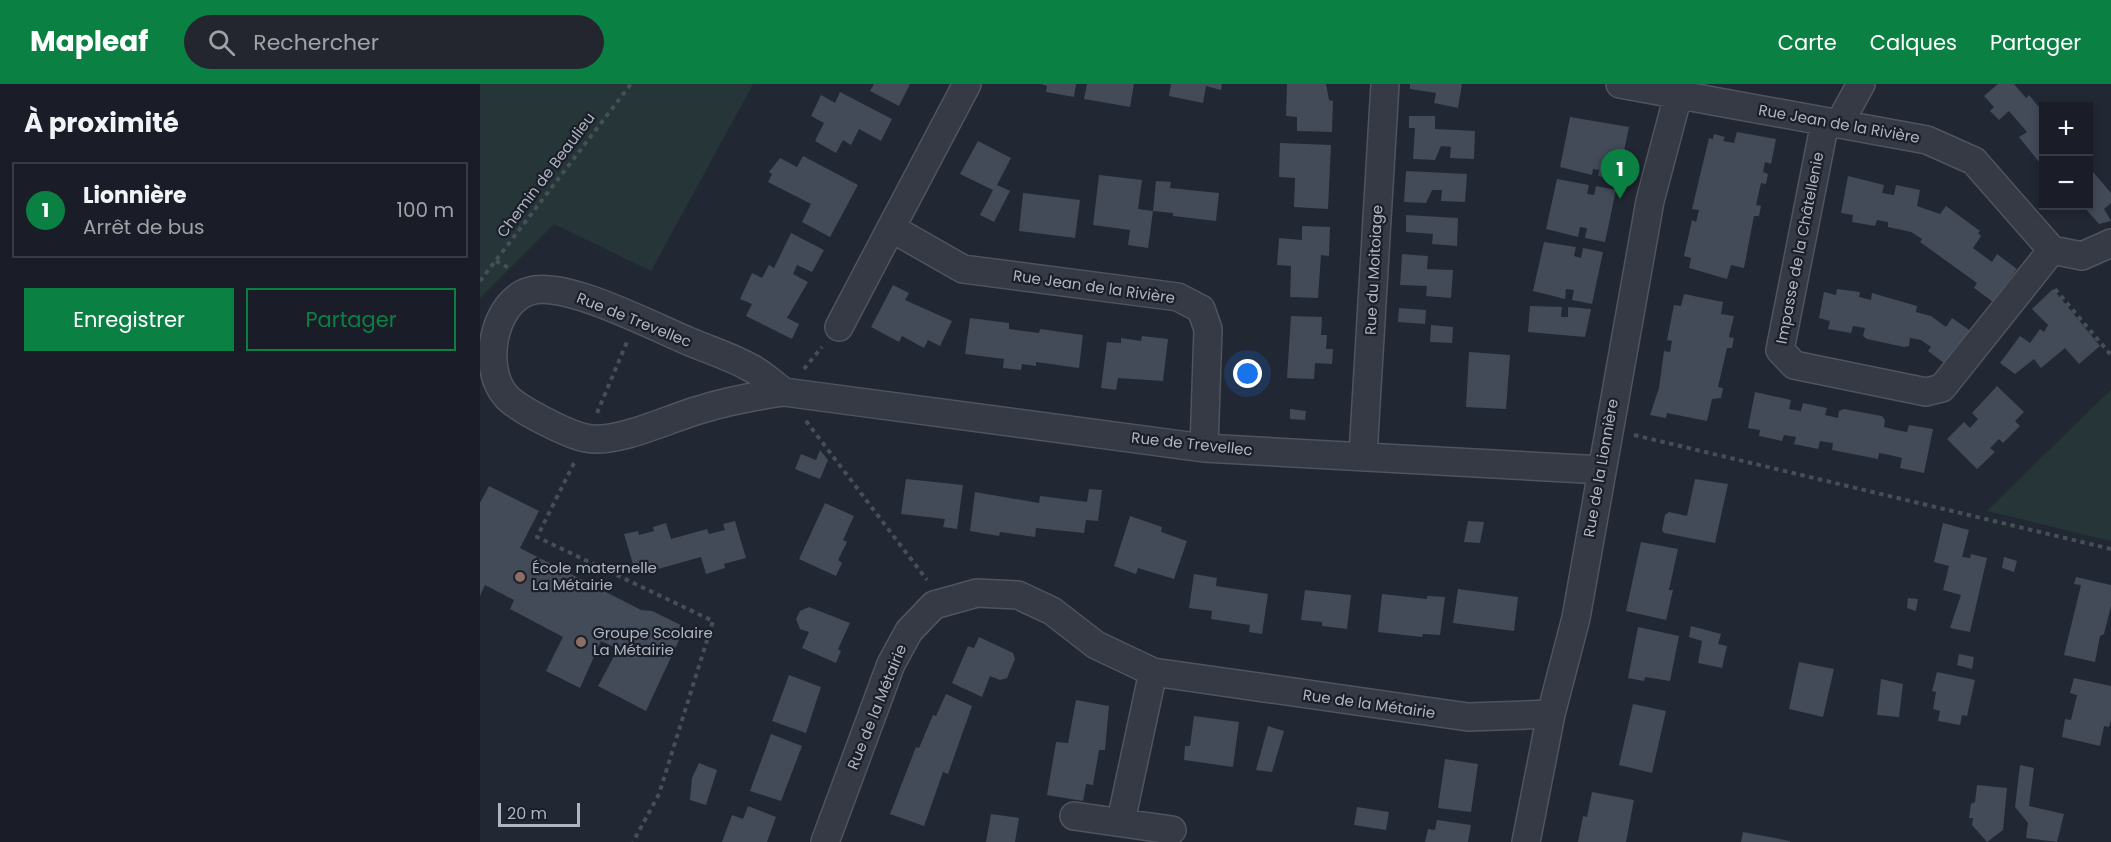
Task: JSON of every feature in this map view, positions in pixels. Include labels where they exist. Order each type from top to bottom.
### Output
[{"type":"street","points":[[838,327],[967,84]]},
{"type":"street","name":"Rue du Moitoiage","points":[[1363,455],[1385,84]]},
{"type":"street","name":"Rue Jean de la Rivière","points":[[1620,84],[1679,90],[1832,123],[1927,140],[1974,161],[2045,259]]},
{"type":"street","points":[[1832,123],[1861,84]]},
{"type":"street","name":"Rue de la Lionnière","points":[[1526,842],[1551,714],[1575,618],[1602,470],[1607,428],[1650,201],[1679,90]]},
{"type":"street","name":"Impasse de la Châtellenie","points":[[1832,123],[1780,350],[1794,365],[1926,392],[1942,388],[2045,259]]},
{"type":"street","name":"Rue Jean de la Rivière","points":[[891,228],[963,268],[1178,297],[1201,309],[1208,329],[1204,448]]},
{"type":"street","points":[[2045,259],[2082,256],[2111,243]]},
{"type":"street","name":"Rue de Trevellec","points":[[784,392],[752,368],[586,298],[549,289],[529,291],[508,306],[496,333],[493,355],[496,375],[506,396],[531,414],[587,439],[630,434],[697,410],[740,399],[784,392],[1204,448],[1363,455],[1554,470],[1602,470]]},
{"type":"street","name":"Rue de la Métairie","points":[[825,842],[891,664],[909,631],[934,606],[977,593],[1018,596],[1052,611],[1096,645],[1153,672],[1468,717],[1551,714]]},
{"type":"street","points":[[1121,821],[1153,672]]},
{"type":"street","points":[[1074,816],[1172,830]]},
{"type":"path","name":"Chemin de Beaulieu","points":[[480,281],[631,84]]},
{"type":"path","points":[[2045,259],[2111,355]]},
{"type":"path","points":[[633,842],[659,794],[713,621],[537,537],[587,439],[637,320]]},
{"type":"path","points":[[838,327],[784,392],[944,602]]},
{"type":"path","points":[[1607,428],[2111,549]]},
{"type":"shaded area","points":[[480,84],[753,84],[651,271],[554,224],[480,298]]},
{"type":"shaded area","points":[[2111,390],[2111,541],[1987,511],[2095,405]]},
{"type":"building","points":[[874,84],[910,84],[899,106],[870,91]]},
{"type":"building","points":[[1041,84],[1076,84],[1074,97],[1046,92],[1047,86]]},
{"type":"building","points":[[1087,84],[1134,84],[1130,107],[1084,99]]},
{"type":"building","points":[[1171,84],[1222,84],[1221,90],[1206,86],[1203,103],[1169,96]]},
{"type":"building","points":[[1287,84],[1326,84],[1329,100],[1333,101],[1332,132],[1297,131],[1297,117],[1286,116]]},
{"type":"building","points":[[1410,84],[1462,84],[1458,108],[1434,103],[1436,93],[1410,89]]},
{"type":"building","points":[[1998,84],[2014,84],[2026,98],[2029,95],[2039,107],[2039,162],[2019,137],[2027,132],[2009,111],[1999,120],[1990,111],[1994,107],[1984,96]]},
{"type":"building","points":[[840,92],[892,119],[881,141],[859,129],[851,145],[843,140],[836,153],[815,141],[824,123],[811,116],[821,95],[835,103]]},
{"type":"building","points":[[1409,116],[1435,116],[1435,129],[1475,131],[1474,159],[1450,158],[1451,147],[1441,146],[1435,160],[1413,159],[1415,128],[1409,128]]},
{"type":"building","points":[[1570,117],[1629,127],[1618,180],[1598,176],[1599,170],[1593,169],[1592,175],[1560,167]]},
{"type":"building","points":[[1737,132],[1776,139],[1771,164],[1765,162],[1763,172],[1768,174],[1766,184],[1761,183],[1756,205],[1761,206],[1759,216],[1754,216],[1744,268],[1731,265],[1727,279],[1689,268],[1691,258],[1684,256],[1692,220],[1696,222],[1699,210],[1692,209],[1709,138],[1713,139],[1714,134],[1725,137],[1723,141],[1734,143]]},
{"type":"building","points":[[978,141],[1011,158],[997,185],[1010,191],[994,222],[980,215],[993,190],[960,174]]},
{"type":"building","points":[[1280,143],[1331,145],[1328,209],[1294,207],[1295,178],[1279,177]]},
{"type":"building","points":[[803,156],[858,185],[830,237],[802,222],[811,204],[768,182],[772,174],[769,172],[780,158],[797,167]]},
{"type":"building","points":[[1406,171],[1467,174],[1465,202],[1441,201],[1442,190],[1432,190],[1426,203],[1404,202]]},
{"type":"building","points":[[2093,172],[2111,193],[2111,203],[2104,209],[2111,221],[2099,224],[2087,210],[2093,210]]},
{"type":"building","points":[[1099,175],[1142,180],[1138,209],[1153,211],[1148,248],[1128,245],[1130,230],[1093,225]]},
{"type":"building","points":[[1848,176],[1884,185],[1882,193],[1894,195],[1896,185],[1920,190],[1917,206],[1940,214],[1946,206],[1980,231],[1978,233],[1981,236],[1973,248],[1992,262],[1997,254],[2017,269],[1993,302],[1974,288],[1977,283],[1920,242],[1922,239],[1911,232],[1888,227],[1888,222],[1877,220],[1875,226],[1852,222],[1853,215],[1841,213]]},
{"type":"building","points":[[1557,179],[1589,185],[1587,194],[1594,195],[1596,186],[1616,190],[1605,242],[1585,238],[1587,228],[1580,227],[1578,237],[1546,229]]},
{"type":"building","points":[[1156,181],[1171,182],[1170,188],[1219,193],[1216,221],[1173,216],[1173,213],[1153,211]]},
{"type":"building","points":[[1023,193],[1080,200],[1075,238],[1019,231]]},
{"type":"building","points":[[1406,215],[1458,218],[1457,246],[1432,244],[1433,234],[1406,232]]},
{"type":"building","points":[[1302,226],[1330,227],[1329,256],[1321,255],[1318,298],[1290,297],[1291,266],[1277,265],[1279,238],[1302,240]]},
{"type":"building","points":[[791,233],[824,250],[812,272],[797,265],[793,274],[808,282],[787,318],[799,324],[792,339],[746,316],[752,304],[740,299],[752,273],[762,278],[769,265],[774,268]]},
{"type":"building","points":[[1544,242],[1576,247],[1574,256],[1581,258],[1583,248],[1603,252],[1592,304],[1572,300],[1574,290],[1566,289],[1565,299],[1533,291]]},
{"type":"building","points":[[1402,254],[1428,256],[1427,269],[1453,270],[1451,298],[1426,296],[1427,286],[1400,285]]},
{"type":"building","points":[[893,285],[909,293],[905,300],[952,321],[940,346],[928,340],[924,348],[902,336],[899,342],[871,327]]},
{"type":"building","points":[[1837,289],[1860,292],[1859,297],[1871,300],[1872,293],[1917,306],[1916,312],[1931,316],[1946,327],[1952,318],[1972,332],[1948,366],[1928,351],[1931,347],[1921,340],[1910,338],[1909,346],[1904,347],[1867,339],[1863,336],[1865,328],[1853,326],[1851,333],[1828,329],[1830,321],[1819,318],[1824,292],[1836,295]]},
{"type":"building","points":[[2053,289],[2100,346],[2079,364],[2065,348],[2041,368],[2034,359],[2015,374],[2000,363],[2020,336],[2030,343],[2040,329],[2044,332],[2048,325],[2032,309]]},
{"type":"building","points":[[1684,294],[1723,302],[1721,314],[1734,316],[1729,337],[1734,338],[1732,348],[1727,348],[1718,387],[1723,388],[1721,398],[1712,399],[1707,421],[1667,413],[1666,418],[1650,415],[1659,388],[1664,351],[1670,352],[1672,341],[1667,340],[1674,305],[1681,306]]},
{"type":"building","points":[[1530,306],[1562,307],[1561,317],[1568,317],[1568,307],[1591,309],[1585,337],[1528,332]]},
{"type":"building","points":[[1399,308],[1426,310],[1425,324],[1398,322]]},
{"type":"building","points":[[1291,316],[1322,317],[1321,335],[1327,335],[1326,349],[1333,349],[1332,364],[1315,363],[1314,379],[1287,378]]},
{"type":"building","points":[[970,318],[1009,323],[1009,329],[1039,333],[1040,329],[1083,335],[1079,368],[1036,362],[1036,366],[1022,364],[1021,370],[1003,368],[1004,359],[965,354]]},
{"type":"building","points":[[1431,325],[1453,327],[1452,343],[1430,342]]},
{"type":"building","points":[[1142,336],[1168,339],[1163,381],[1118,378],[1116,390],[1101,388],[1107,342],[1121,343],[1121,338],[1141,341]]},
{"type":"building","points":[[1469,352],[1510,355],[1506,409],[1466,407]]},
{"type":"building","points":[[1997,386],[2024,412],[2015,421],[2020,426],[2003,443],[1999,439],[1990,448],[1995,452],[1977,469],[1947,439],[1964,422],[1970,428],[1978,419],[1972,413]]},
{"type":"building","points":[[1755,392],[1791,400],[1789,409],[1801,411],[1803,403],[1827,408],[1825,415],[1838,418],[1839,411],[1844,409],[1882,416],[1885,420],[1884,427],[1896,430],[1907,432],[1909,425],[1933,429],[1924,473],[1900,468],[1902,458],[1890,455],[1879,453],[1878,459],[1832,450],[1833,443],[1820,441],[1818,449],[1794,444],[1796,437],[1784,435],[1782,441],[1759,436],[1760,430],[1748,428]]},
{"type":"building","points":[[1290,409],[1306,411],[1305,420],[1290,419]]},
{"type":"building","points":[[820,450],[828,460],[820,479],[795,469],[801,454],[816,460]]},
{"type":"building","points":[[906,479],[963,485],[957,529],[943,527],[945,519],[901,514]]},
{"type":"building","points":[[1695,479],[1728,484],[1715,543],[1664,533],[1662,530],[1665,515],[1669,512],[1687,516]]},
{"type":"building","points":[[489,486],[539,511],[520,548],[641,610],[652,611],[685,627],[646,711],[598,686],[618,649],[601,641],[580,688],[546,671],[563,637],[510,609],[514,600],[485,585],[480,596],[480,503]]},
{"type":"building","points":[[1089,489],[1102,490],[1098,521],[1086,520],[1084,533],[1036,528],[1035,537],[1000,532],[999,536],[970,531],[975,492],[1039,503],[1040,496],[1087,502]]},
{"type":"building","points":[[825,503],[854,516],[843,540],[847,542],[838,560],[842,563],[836,576],[799,559]]},
{"type":"building","points":[[1130,516],[1162,527],[1161,532],[1187,541],[1174,579],[1138,568],[1136,574],[1114,566]]},
{"type":"building","points":[[735,521],[746,558],[724,564],[725,568],[706,574],[701,557],[658,569],[657,565],[635,571],[624,534],[638,531],[639,535],[654,531],[653,527],[666,523],[671,539],[707,529],[709,534],[725,530],[723,524]]},
{"type":"building","points":[[1468,521],[1484,522],[1480,543],[1464,542]]},
{"type":"building","points":[[1943,523],[1969,530],[1962,557],[1970,558],[1971,554],[1987,558],[1970,632],[1950,628],[1961,595],[1943,590],[1949,566],[1934,562]]},
{"type":"building","points":[[1641,542],[1678,549],[1669,590],[1673,590],[1666,620],[1626,611]]},
{"type":"building","points":[[2004,557],[2017,561],[2014,572],[2002,568]]},
{"type":"building","points":[[1194,574],[1217,578],[1216,586],[1268,594],[1262,634],[1249,632],[1250,625],[1211,619],[1212,611],[1189,608]]},
{"type":"building","points":[[2076,577],[2111,585],[2111,606],[2104,634],[2100,636],[2095,662],[2064,655],[2081,585],[2074,584]]},
{"type":"building","points":[[1458,589],[1518,597],[1514,631],[1453,623]]},
{"type":"building","points":[[1305,590],[1351,595],[1347,629],[1322,626],[1322,622],[1301,620]]},
{"type":"building","points":[[1382,594],[1427,599],[1427,596],[1445,597],[1440,635],[1423,634],[1422,637],[1378,632]]},
{"type":"building","points":[[1908,598],[1918,599],[1916,611],[1907,608]]},
{"type":"building","points":[[809,607],[850,623],[838,649],[841,651],[836,663],[802,648],[809,632],[800,629],[796,619],[800,611]]},
{"type":"building","points":[[1691,626],[1721,634],[1718,644],[1727,646],[1722,668],[1698,663],[1702,641],[1689,637]]},
{"type":"building","points":[[1638,627],[1679,636],[1670,681],[1645,677],[1644,681],[1628,678]]},
{"type":"building","points":[[979,637],[1013,653],[1015,659],[1007,678],[1000,680],[990,676],[982,697],[952,683],[968,646],[974,648]]},
{"type":"building","points":[[1959,654],[1974,657],[1972,669],[1957,665]]},
{"type":"building","points":[[1799,662],[1834,669],[1823,717],[1789,709]]},
{"type":"building","points":[[1937,672],[1975,680],[1967,716],[1962,715],[1960,725],[1938,721],[1940,711],[1933,709],[1936,692],[1932,691]]},
{"type":"building","points":[[789,675],[821,687],[806,733],[772,721]]},
{"type":"building","points":[[2074,678],[2111,686],[2111,720],[2109,727],[2104,726],[2100,746],[2062,737],[2065,719],[2071,720],[2077,695],[2070,693]]},
{"type":"building","points":[[1881,679],[1903,684],[1899,717],[1877,715]]},
{"type":"building","points":[[946,694],[972,706],[948,774],[943,772],[924,826],[890,814],[916,747],[919,748],[933,715],[936,716]]},
{"type":"building","points":[[1076,700],[1109,706],[1105,750],[1099,750],[1093,785],[1086,784],[1083,801],[1047,795],[1056,742],[1068,743]]},
{"type":"building","points":[[1633,704],[1666,711],[1652,773],[1619,765]]},
{"type":"building","points":[[1194,716],[1239,722],[1233,767],[1184,760],[1185,746],[1190,746]]},
{"type":"building","points":[[1268,726],[1284,731],[1272,772],[1256,770]]},
{"type":"building","points":[[771,734],[802,746],[781,801],[750,791]]},
{"type":"building","points":[[1445,759],[1478,764],[1471,812],[1438,808]]},
{"type":"building","points":[[699,763],[717,770],[706,805],[690,800],[692,778]]},
{"type":"building","points":[[2020,765],[2034,768],[2029,806],[2064,814],[2057,842],[2026,838],[2028,823],[2015,807]]},
{"type":"building","points":[[1977,785],[2007,788],[2003,830],[1987,842],[1972,825],[1973,818],[1969,818],[1971,804],[1975,802]]},
{"type":"building","points":[[1592,792],[1634,800],[1626,842],[1578,842],[1583,816],[1587,817]]},
{"type":"building","points":[[748,806],[776,817],[767,842],[722,842],[732,815],[743,819]]},
{"type":"building","points":[[1357,807],[1389,812],[1386,830],[1354,825]]},
{"type":"building","points":[[991,814],[1019,818],[1015,842],[986,842]]},
{"type":"building","points":[[1437,820],[1471,825],[1468,842],[1425,842],[1428,829],[1435,830]]},
{"type":"building","points":[[1743,832],[1790,841],[1790,842],[1741,842]]},
{"type":"place","name":"Lionnière","points":[[1620,199]]},
{"type":"place","name":"École maternelle La Métairie","points":[[520,577]]},
{"type":"place","name":"Groupe Scolaire La Métairie","points":[[581,642]]}]
